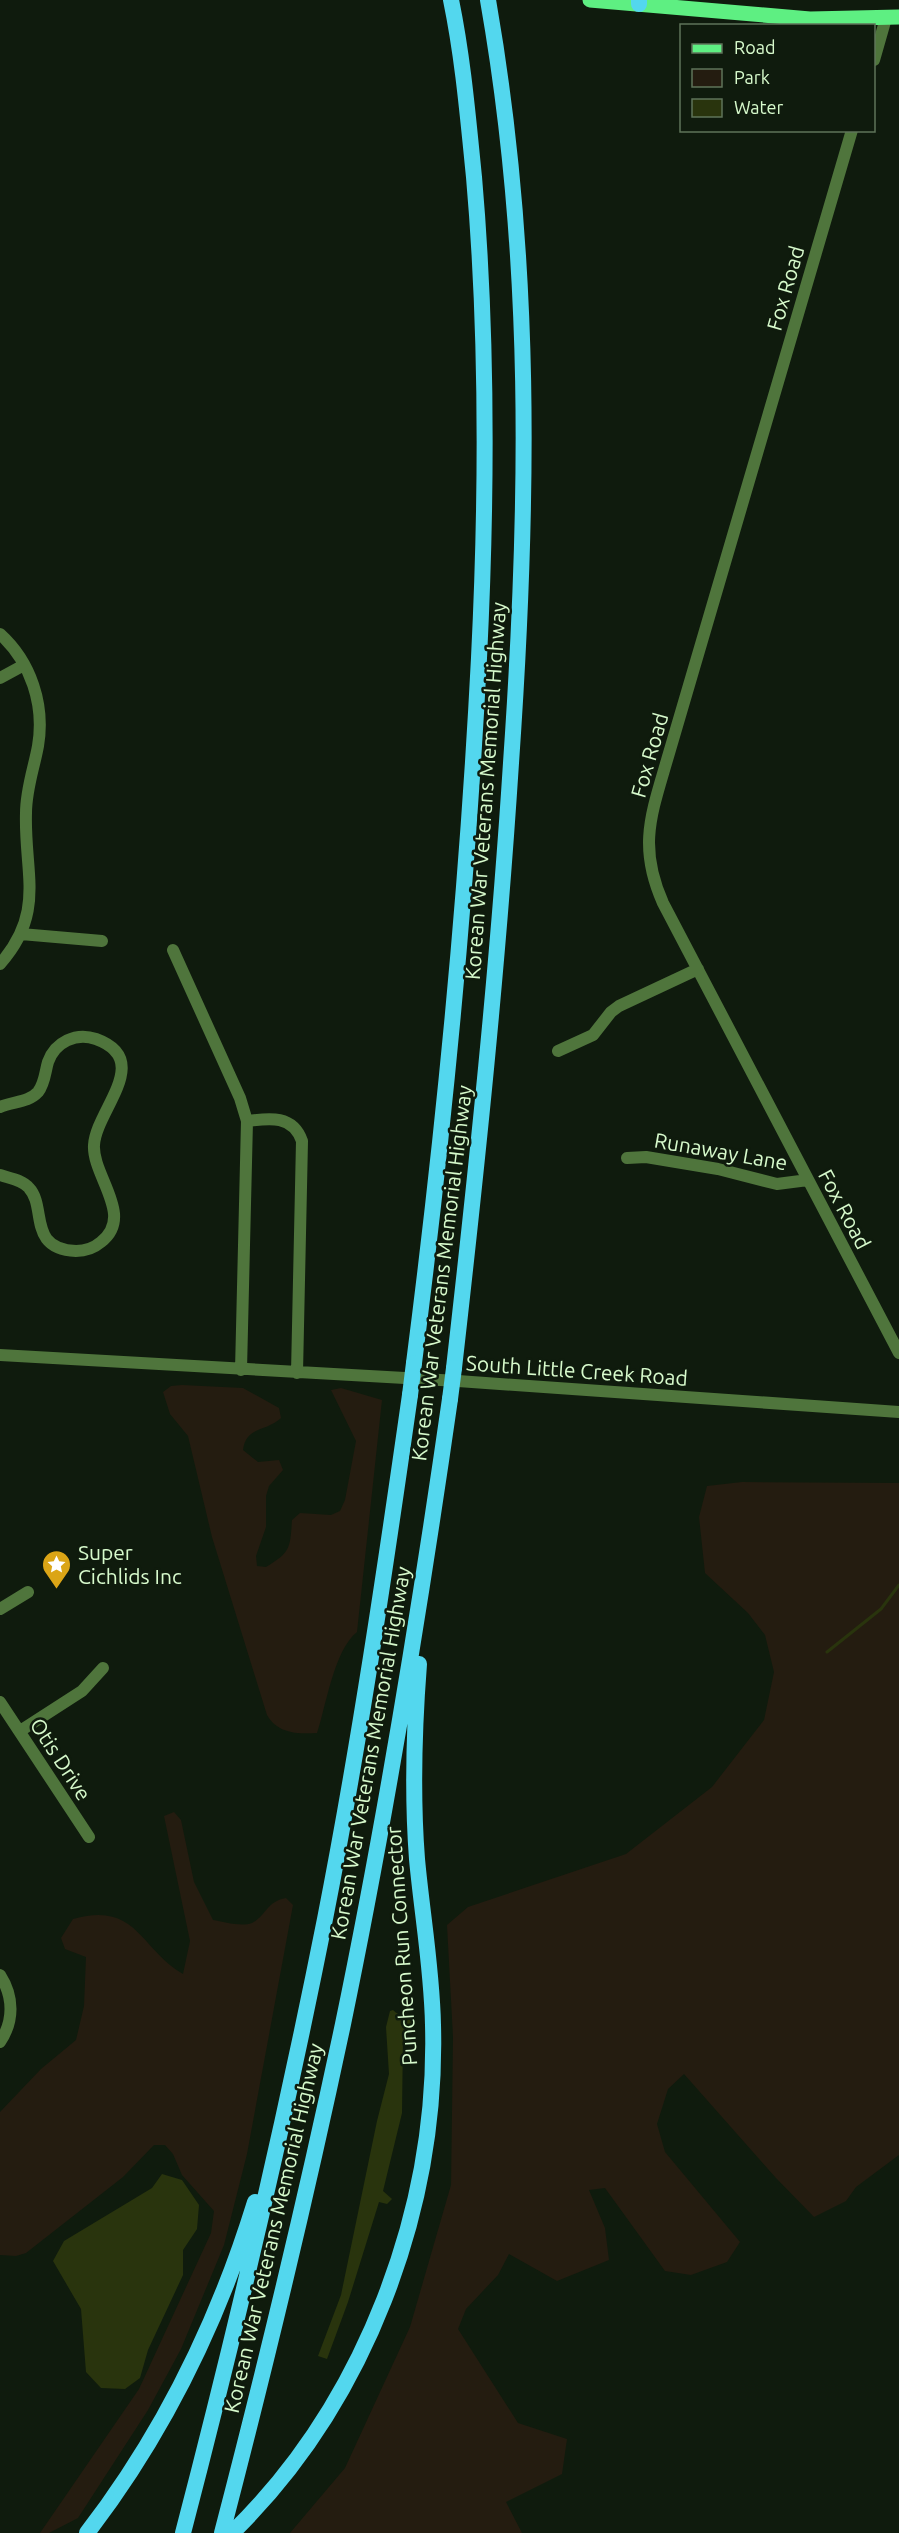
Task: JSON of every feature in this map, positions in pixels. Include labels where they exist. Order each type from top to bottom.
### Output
[{"type":"highway","name":"Korean War Veterans Memorial Highway","points":[[183,2533],[253,2258],[325,1917],[355,1757],[410,1395],[433,1214],[461,925],[474,754],[484,560],[487,405],[482,281],[468,119],[452,5]]},
{"type":"highway","name":"Korean War Veterans Memorial Highway","points":[[222,2533],[287,2276],[343,2022],[393,1757],[427,1556],[450,1398],[487,1076],[516,697],[524,479],[524,349],[519,260],[508,135],[489,7]]},
{"type":"highway","name":"Puncheon Run Connector","points":[[231,2533],[289,2467],[320,2423],[366,2342],[402,2251],[425,2152],[432,2087],[433,2027],[431,1984],[417,1860],[414,1755],[427,1556]]},
{"type":"highway","points":[[87,2533],[150,2441],[201,2348],[242,2246],[286,2101]]},
{"type":"main road","points":[[590,0],[639,2],[810,19],[892,18]]},
{"type":"street","points":[[875,56],[892,18]]},
{"type":"street","name":"Fox Road","points":[[851,132],[651,822],[648,849],[651,874],[663,903],[899,1353]]},
{"type":"street","points":[[0,634],[24,665],[35,689],[40,722],[38,746],[26,805],[31,883],[27,911],[21,934],[0,964]]},
{"type":"street","points":[[0,678],[24,665]]},
{"type":"street","points":[[21,934],[102,941]]},
{"type":"street","points":[[173,950],[240,1098],[247,1121],[241,1370]]},
{"type":"street","points":[[558,1051],[593,1035],[610,1012],[619,1006],[698,969]]},
{"type":"street","points":[[0,1107],[25,1100],[37,1093],[44,1082],[50,1057],[61,1044],[68,1040],[84,1037],[98,1040],[112,1048],[120,1061],[122,1070],[119,1084],[100,1121],[94,1147],[96,1164],[114,1211],[111,1230],[107,1237],[84,1251],[58,1247],[46,1237],[43,1231],[33,1194],[29,1188],[0,1175]]},
{"type":"street","points":[[247,1121],[267,1119],[287,1121],[295,1127],[302,1141],[297,1373]]},
{"type":"street","name":"Runaway Lane","points":[[627,1158],[646,1157],[718,1169],[770,1183],[784,1184],[808,1180]]},
{"type":"street","name":"South Little Creek Road","points":[[0,1355],[447,1381],[899,1412]]},
{"type":"street","points":[[0,1610],[28,1592]]},
{"type":"street","points":[[20,1731],[82,1691],[104,1668]]},
{"type":"street","name":"Otis Drive","points":[[0,1702],[89,1837]]},
{"type":"street","points":[[0,1975],[11,2005],[10,2027],[0,2042]]},
{"type":"green space","points":[[171,1386],[243,1388],[279,1408],[281,1418],[252,1433],[245,1442],[243,1450],[258,1462],[279,1460],[283,1470],[269,1486],[266,1496],[266,1527],[256,1556],[257,1566],[266,1567],[285,1553],[291,1537],[292,1520],[300,1513],[331,1515],[340,1511],[345,1500],[356,1441],[331,1390],[341,1388],[382,1400],[357,1632],[342,1652],[317,1733],[289,1732],[277,1726],[267,1715],[212,1537],[188,1436],[170,1414],[163,1392]]},
{"type":"green space","points":[[742,1482],[899,1483],[899,2155],[856,2187],[846,2201],[814,2217],[776,2178],[684,2074],[668,2089],[657,2124],[665,2152],[740,2242],[727,2262],[691,2275],[665,2271],[605,2188],[589,2190],[605,2228],[609,2260],[557,2281],[509,2254],[498,2275],[466,2309],[458,2329],[518,2423],[567,2439],[562,2474],[506,2502],[522,2533],[290,2533],[345,2468],[410,2327],[451,2185],[453,2037],[447,1925],[468,1907],[626,1854],[712,1787],[764,1720],[774,1672],[765,1635],[748,1613],[705,1573],[699,1517],[707,1486]]},
{"type":"green space","points":[[174,1812],[181,1820],[194,1882],[213,1920],[232,1924],[248,1924],[257,1920],[275,1902],[286,1898],[293,1905],[247,2154],[224,2245],[181,2349],[148,2410],[78,2518],[49,2533],[40,2533],[139,2389],[211,2233],[214,2211],[182,2175],[173,2154],[165,2145],[154,2145],[123,2177],[26,2253],[16,2256],[0,2255],[0,2112],[41,2069],[76,2040],[84,2006],[86,1957],[65,1949],[61,1938],[73,1919],[94,1915],[111,1916],[124,1922],[136,1930],[156,1952],[183,1974],[190,1941],[164,1816]]},
{"type":"water","points":[[393,2010],[415,2023],[403,2037],[402,2113],[383,2191],[392,2199],[387,2204],[379,2202],[348,2302],[327,2359],[318,2356],[341,2295],[389,2074],[386,2027],[390,2011]]},
{"type":"water","points":[[162,2174],[182,2180],[199,2205],[197,2229],[183,2250],[183,2275],[148,2350],[140,2378],[125,2389],[101,2388],[86,2372],[81,2309],[53,2261],[64,2241],[152,2188]]},
{"type":"waterway","points":[[827,1652],[881,1609],[899,1585]]},
{"type":"place","name":"Super Cichlids Inc","points":[[57,1590]]}]
